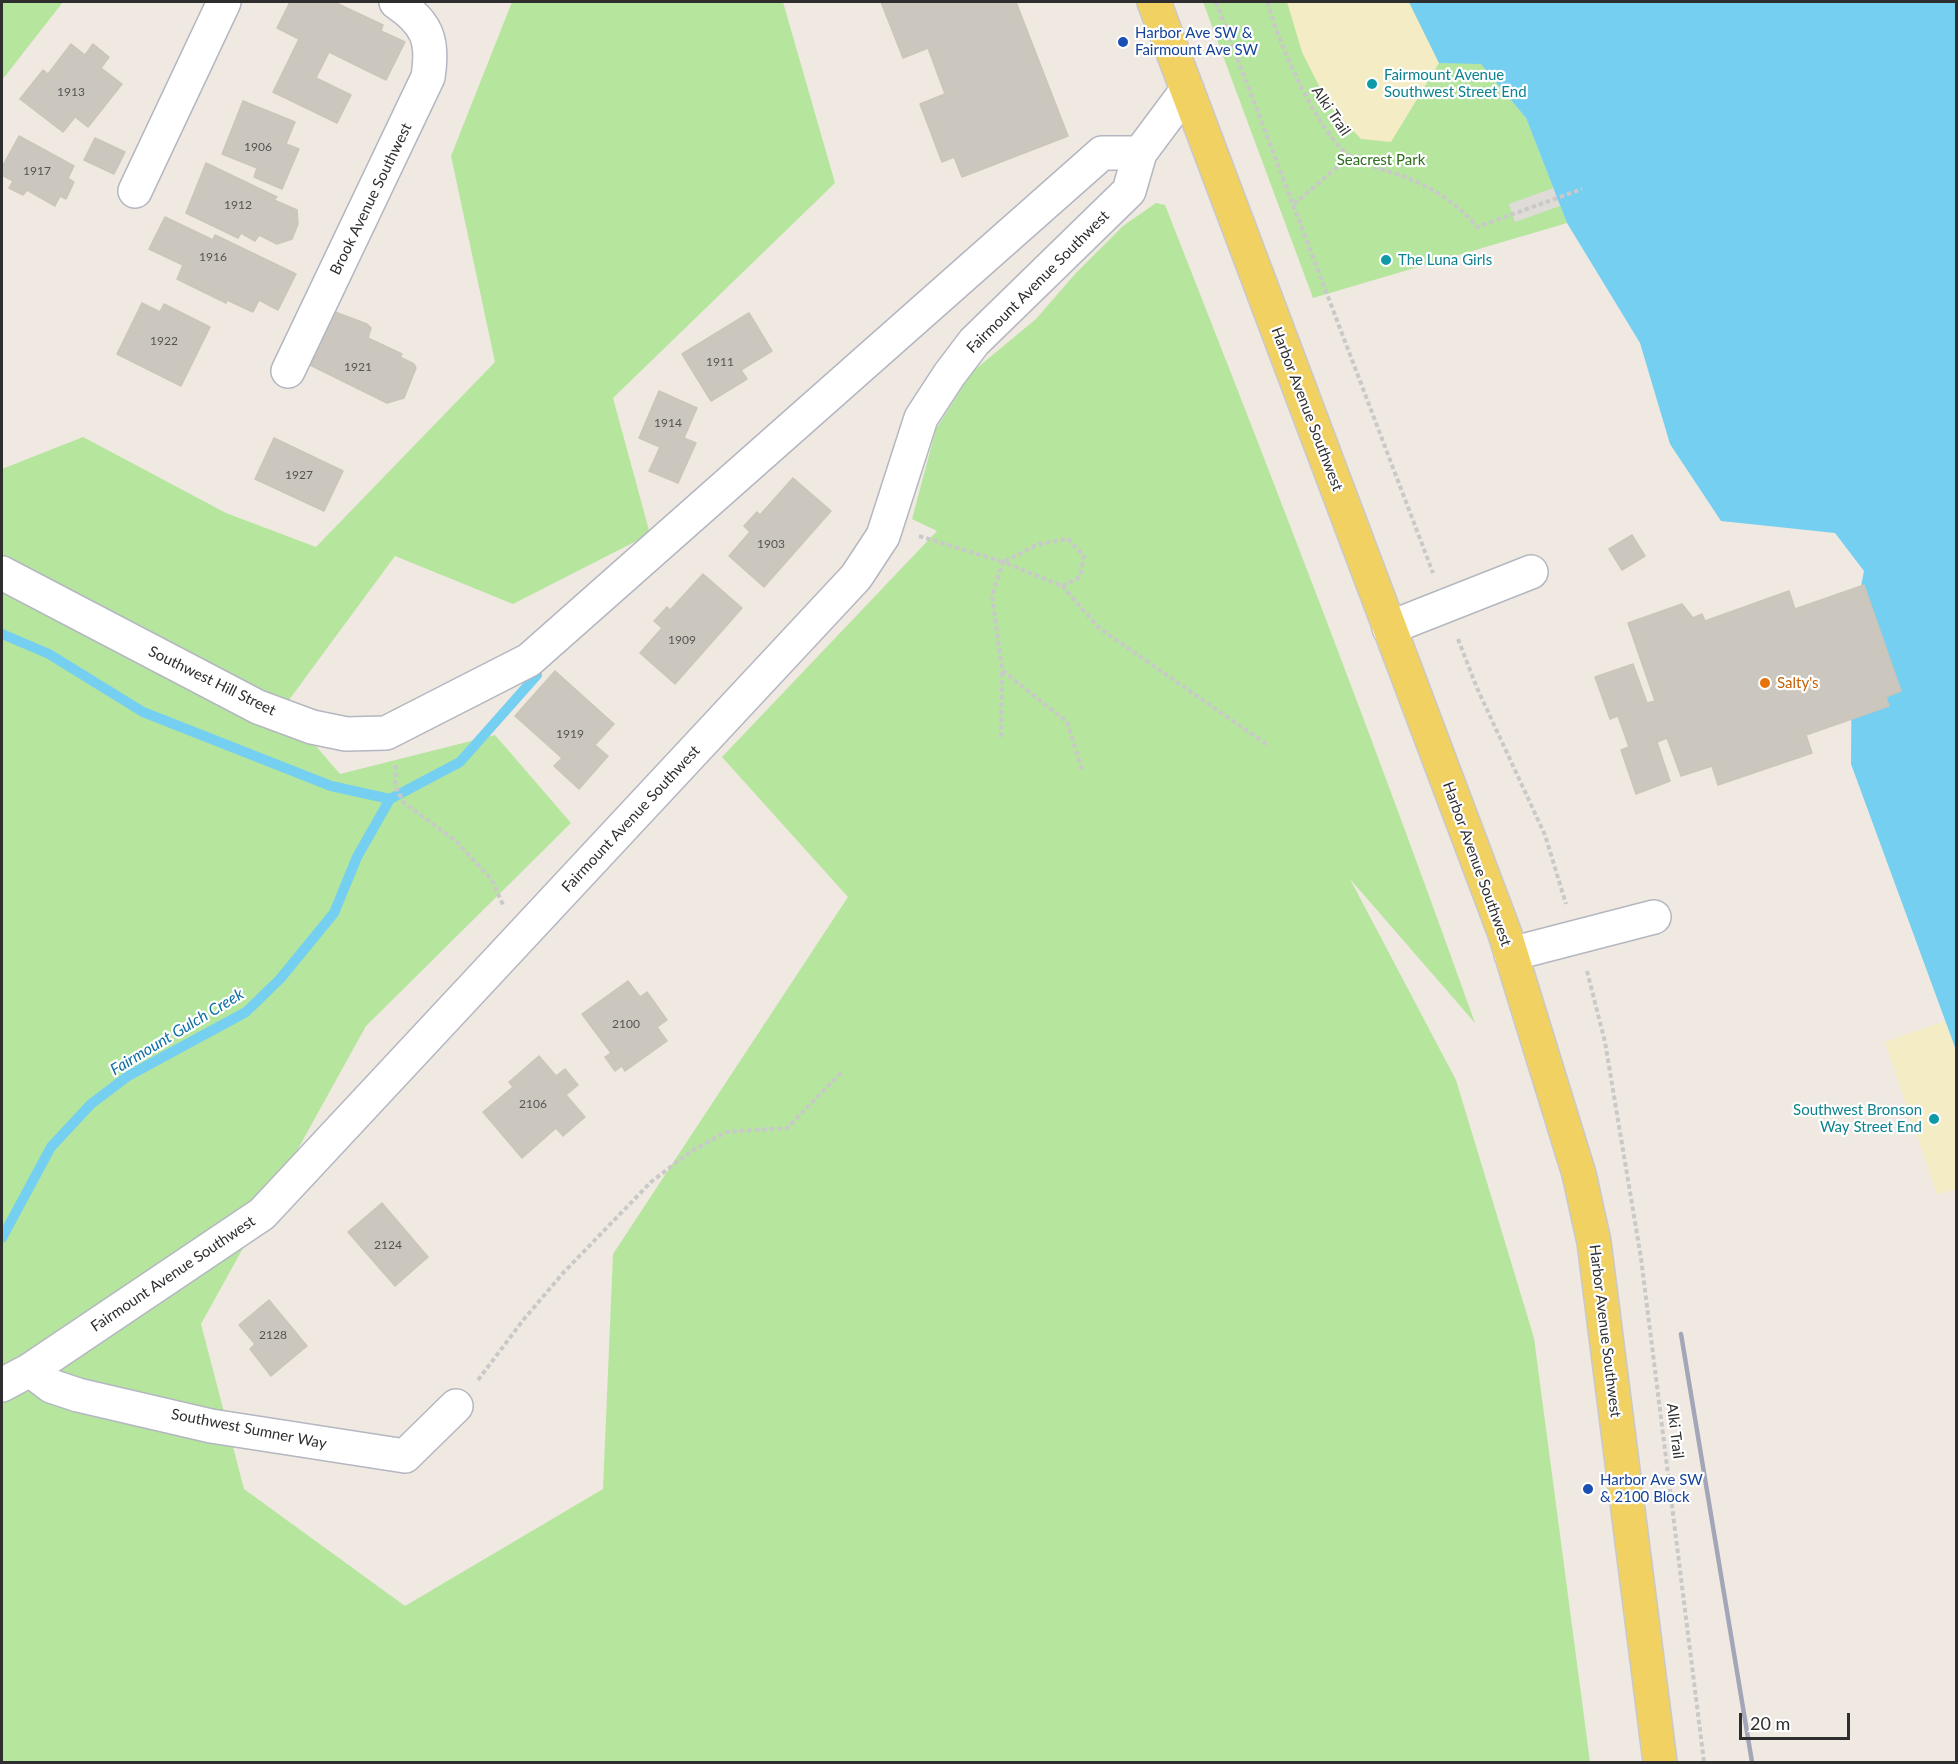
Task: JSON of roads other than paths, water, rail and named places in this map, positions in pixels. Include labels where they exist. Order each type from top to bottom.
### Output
[{"type":"main road","name":"Harbor Avenue Southwest","points":[[1154,2],[1510,954],[1579,1174],[1593,1242],[1660,1762]]},
{"type":"street","points":[[135,191],[224,2]]},
{"type":"street","name":"Brook Avenue Southwest","points":[[288,371],[428,77],[432,52],[423,23],[396,2]]},
{"type":"street","name":"Fairmount Avenue Southwest","points":[[2,1385],[30,1370],[262,1214],[856,577],[887,526],[921,418],[949,375],[974,342],[1129,191],[1140,153],[1187,90]]},
{"type":"street","name":"Southwest Hill Street","points":[[2,573],[258,707],[312,727],[346,734],[386,733],[529,660],[1102,153],[1140,153]]},
{"type":"street","points":[[1389,628],[1531,572]]},
{"type":"street","points":[[1510,954],[1654,916]]},
{"type":"street","name":"Southwest Sumner Way","points":[[30,1370],[51,1386],[69,1392],[211,1426],[405,1456],[456,1406]]},
{"type":"water","points":[[1409,2],[1956,2],[1956,1050],[1851,764],[1852,631],[1864,571],[1835,533],[1721,521],[1670,444],[1640,343],[1567,223],[1526,118],[1481,64],[1439,63]]},
{"type":"waterway","points":[[2,634],[49,654],[143,712],[331,786],[390,799]]},
{"type":"waterway","name":"Fairmount Gulch Creek","points":[[2,1238],[51,1147],[91,1104],[128,1076],[246,1012],[280,979],[334,913],[357,857],[390,799],[460,762],[537,675]]},
{"type":"railway","points":[[1681,1334],[1752,1762]]},
{"type":"place","name":"Harbor Ave SW & Fairmount Ave SW","points":[[1123,42]]},
{"type":"place","name":"Fairmount Avenue Southwest Street End","points":[[1372,84]]},
{"type":"place","name":"The Luna Girls","points":[[1386,260]]},
{"type":"place","name":"Salty's","points":[[1765,683]]},
{"type":"place","name":"Southwest Bronson Way Street End","points":[[1934,1119]]},
{"type":"place","name":"Harbor Ave SW & 2100 Block","points":[[1588,1489]]},
{"type":"park label","name":"Seacrest Park","points":[[1381,160]]}]
